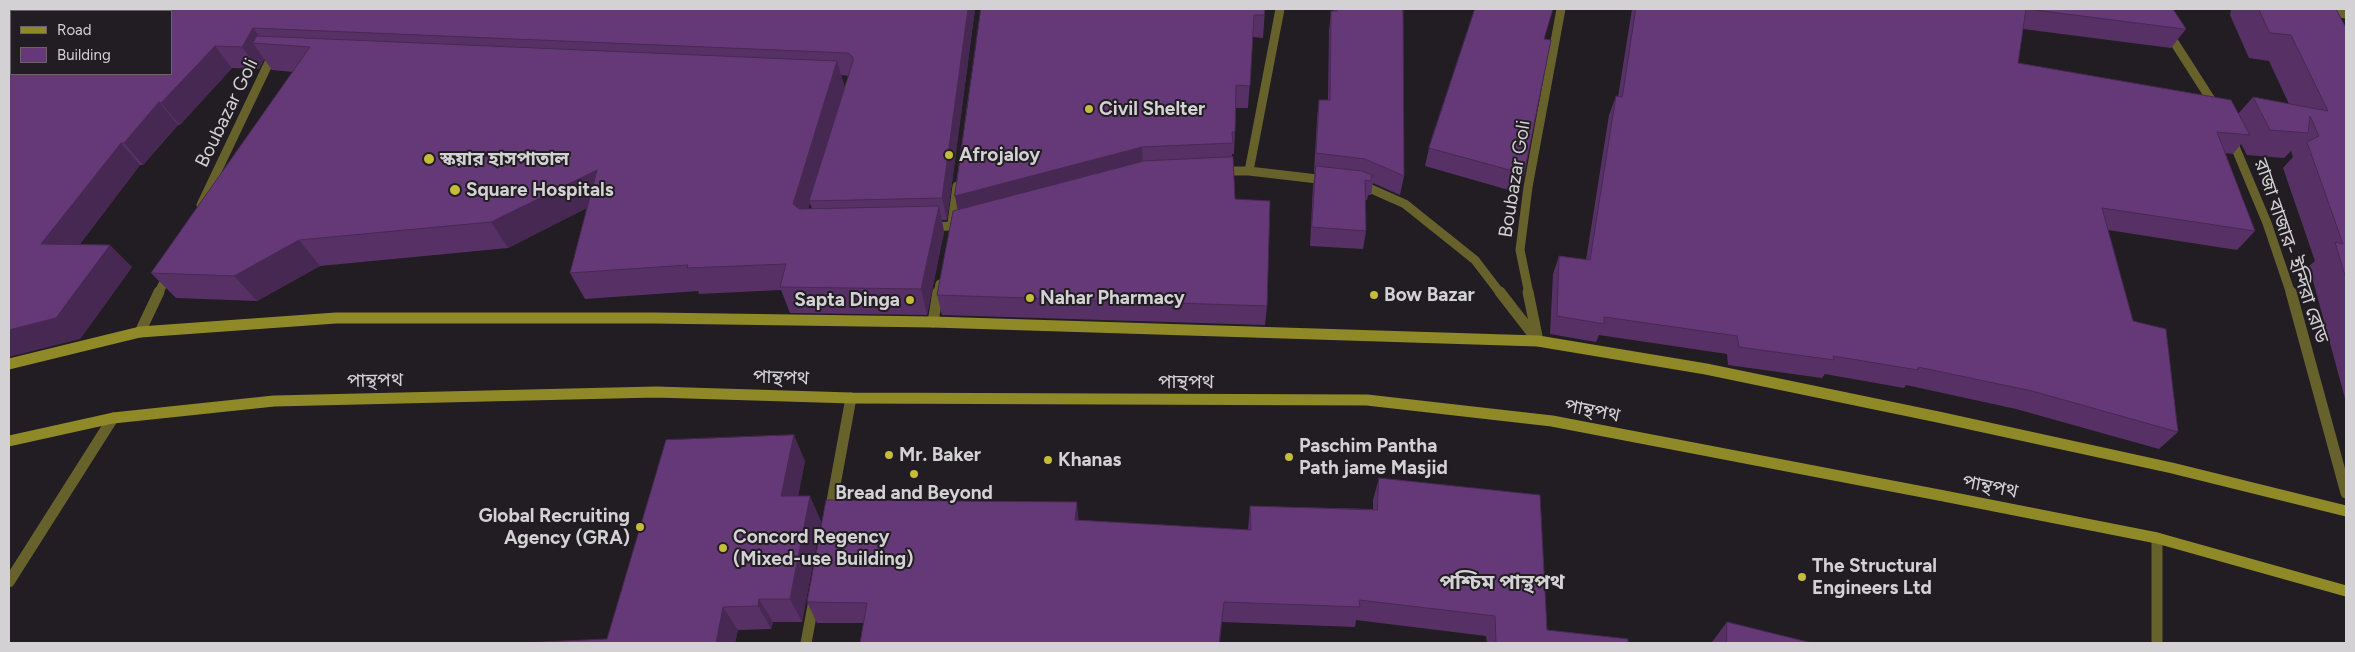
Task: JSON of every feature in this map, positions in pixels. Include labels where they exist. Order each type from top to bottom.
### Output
[{"type":"main road","points":[[9,364],[140,332],[336,318],[654,318],[933,322],[1538,341],[1706,369],[1938,417],[2172,468],[2346,511]]},
{"type":"main road","name":"পান্থপথ","points":[[9,441],[113,418],[274,401],[656,392],[851,398],[1377,401],[1552,421],[2158,538],[2346,591]]},
{"type":"street","points":[[1249,170],[1280,9]]},
{"type":"street","name":"Boubazar Goli","points":[[1538,341],[1520,250],[1528,187],[1561,9]]},
{"type":"street","name":"রাজা বাজার- ইন্দিরা রোড","points":[[2153,9],[2214,103],[2251,180],[2279,259],[2308,351],[2346,492]]},
{"type":"street","points":[[2311,9],[2337,11],[2346,14]]},
{"type":"street","name":"Boubazar Goli","points":[[196,216],[272,56],[282,56]]},
{"type":"street","points":[[1210,171],[1249,170],[1333,181]]},
{"type":"street","points":[[951,231],[958,177]]},
{"type":"street","points":[[1352,183],[1361,184],[1405,204],[1475,260],[1538,341]]},
{"type":"street","points":[[923,227],[951,231],[971,221]]},
{"type":"street","points":[[140,332],[174,261]]},
{"type":"street","points":[[933,322],[942,274]]},
{"type":"street","points":[[828,526],[851,398]]},
{"type":"street","points":[[9,582],[113,418]]},
{"type":"street","points":[[2157,643],[2158,538]]},
{"type":"street","points":[[806,643],[817,584]]},
{"type":"building","points":[[9,9],[968,9],[942,198],[809,201],[853,61],[853,57],[848,53],[253,28],[242,47],[215,46],[161,103],[159,102],[124,143],[121,143],[41,244],[110,245],[56,318],[9,330]]},
{"type":"building","points":[[981,9],[1265,9],[1264,15],[1254,15],[1250,86],[1236,85],[1235,132],[1232,132],[1233,143],[1142,147],[955,196]]},
{"type":"building","points":[[1337,9],[1403,9],[1404,176],[1365,159],[1316,153],[1319,100],[1330,100],[1331,11],[1337,11]]},
{"type":"building","points":[[1475,9],[1553,9],[1544,39],[1551,40],[1524,174],[1429,148]]},
{"type":"building","points":[[1636,9],[2026,9],[2018,63],[2231,100],[2250,135],[2217,132],[2255,231],[2102,208],[2133,321],[2166,329],[2178,432],[2032,391],[1918,367],[1918,370],[1833,356],[1834,360],[1739,347],[1737,336],[1604,317],[1604,324],[1557,316],[1559,256],[1590,260],[1616,96],[1622,97]]},
{"type":"building","points":[[2027,9],[2173,9],[2186,29]]},
{"type":"building","points":[[2259,9],[2336,9],[2346,28],[2346,279],[2335,242],[2343,244],[2307,142],[2319,136],[2310,116],[2308,133],[2270,130],[2253,97],[2328,111],[2291,35],[2270,33]]},
{"type":"building","points":[[257,36],[837,61],[793,204],[799,209],[939,206],[921,289],[780,287],[786,264],[687,268],[688,265],[570,273],[597,170],[491,222],[299,240],[234,276],[151,273],[310,47],[253,43]]},
{"type":"building","points":[[1233,157],[1235,199],[1270,201],[1267,306],[937,295],[953,211],[1144,161]]},
{"type":"building","points":[[1316,166],[1362,171],[1374,176],[1371,176],[1371,181],[1365,180],[1366,231],[1312,227]]},
{"type":"building","name":"Concord Regency (Mixed-use Building)","points":[[794,435],[781,496],[810,496],[790,599],[759,599],[758,606],[723,607],[716,643],[520,643],[607,639],[666,440]]},
{"type":"building","points":[[1379,478],[1540,495],[1547,630],[1628,639],[1628,643],[1496,643],[1495,616],[1359,600],[1360,607],[1224,602],[1219,643],[860,643],[867,603],[807,602],[826,500],[1077,502],[1075,520],[1251,530],[1250,506],[1377,510]]},
{"type":"building","points":[[1727,622],[1812,643],[1727,643]]},
{"type":"place","name":"Civil Shelter","points":[[1089,109]]},
{"type":"place","name":"Afrojaloy","points":[[949,155]]},
{"type":"place","name":"স্কয়ার হাসপাতাল","points":[[429,159]]},
{"type":"place","name":"Square Hospitals","points":[[455,190]]},
{"type":"place","name":"Bow Bazar","points":[[1374,295]]},
{"type":"place","name":"Nahar Pharmacy","points":[[1030,298]]},
{"type":"place","name":"Sapta Dinga","points":[[910,300]]},
{"type":"place","name":"Mr. Baker","points":[[889,455]]},
{"type":"place","name":"Paschim Pantha Path jame Masjid","points":[[1289,457]]},
{"type":"place","name":"Khanas","points":[[1048,460]]},
{"type":"place","name":"Bread and Beyond","points":[[914,474]]},
{"type":"place","name":"Global Recruiting Agency (GRA)","points":[[640,527]]},
{"type":"place","name":"Concord Regency (Mixed-use Building)","points":[[723,548]]},
{"type":"place","name":"The Structural Engineers Ltd","points":[[1802,577]]},
{"type":"district","name":"পশ্চিম পান্থপথ","points":[[1502,583]]}]
